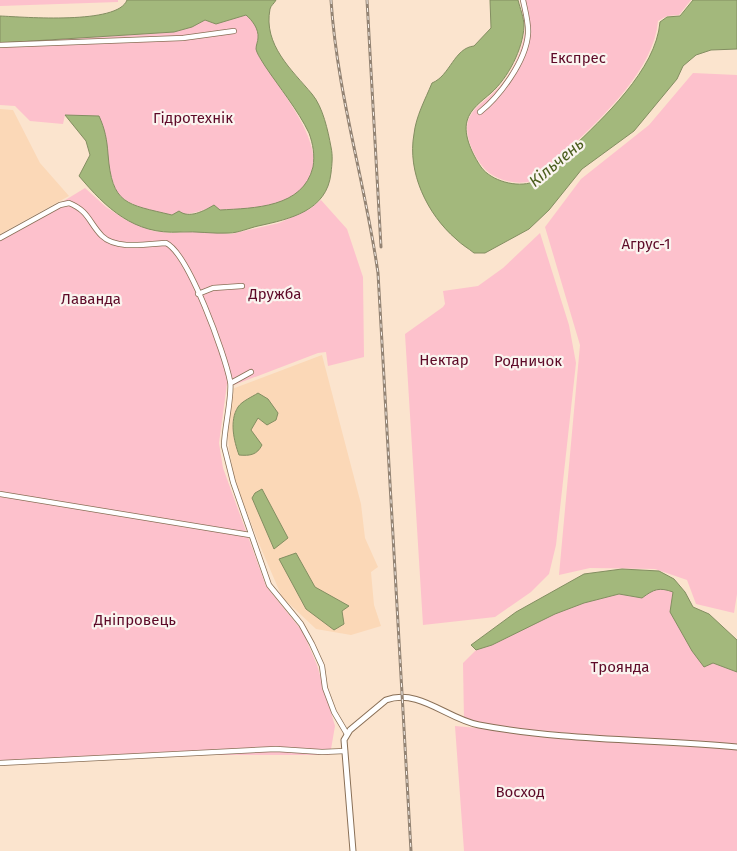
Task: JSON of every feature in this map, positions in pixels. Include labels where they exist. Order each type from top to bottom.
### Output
[{"type":"street","points":[[480,112],[504,88],[521,56],[528,35],[523,0]]},
{"type":"street","points":[[0,45],[183,38],[234,31]]},
{"type":"street","points":[[0,238],[60,205],[70,203],[88,215],[101,236],[111,242],[166,244],[173,246],[181,258],[208,312],[231,383],[224,432],[224,446],[250,535],[269,585],[301,624],[312,644],[322,666],[325,688],[334,712],[347,734],[345,751],[353,851]]},
{"type":"street","points":[[198,294],[214,288],[242,286]]},
{"type":"street","points":[[231,383],[251,372]]},
{"type":"street","points":[[0,494],[250,535]]},
{"type":"street","points":[[347,734],[386,700],[409,696],[451,715],[485,726],[614,740],[737,747]]},
{"type":"street","points":[[0,763],[276,749],[322,752],[345,751]]},
{"type":"shaded area","points":[[127,0],[276,0],[270,9],[269,22],[275,45],[288,66],[316,99],[324,119],[331,147],[332,163],[328,186],[315,205],[294,216],[236,232],[164,232],[135,224],[122,217],[89,188],[79,176],[90,155],[86,141],[65,115],[99,116],[107,144],[110,171],[118,193],[124,200],[133,204],[172,215],[179,211],[192,214],[206,210],[214,205],[220,210],[276,203],[299,191],[308,181],[313,167],[312,141],[309,133],[294,107],[258,55],[256,49],[257,31],[253,22],[246,15],[216,24],[205,20],[192,27],[174,32],[0,43],[0,16],[69,18],[89,16],[107,13],[120,8]]},
{"type":"shaded area","points":[[490,0],[518,0],[524,23],[523,35],[518,53],[509,71],[497,87],[471,113],[467,121],[466,133],[472,151],[485,172],[512,184],[533,182],[553,168],[626,92],[649,58],[660,22],[667,17],[680,16],[693,0],[737,0],[737,49],[711,50],[696,55],[683,66],[677,79],[634,131],[582,169],[549,210],[529,229],[485,253],[474,253],[446,229],[428,205],[417,177],[413,148],[417,121],[432,83],[443,75],[462,52],[474,46],[491,28]]},
{"type":"shaded area","points":[[0,109],[13,110],[40,163],[69,196],[0,234]]},
{"type":"shaded area","points":[[322,355],[361,504],[365,538],[378,567],[371,572],[374,605],[381,626],[351,635],[316,629],[282,597],[235,482],[229,450],[227,416],[232,389]]},
{"type":"shaded area","points":[[258,393],[268,399],[278,413],[276,420],[267,425],[258,418],[251,430],[262,445],[253,454],[239,455],[233,431],[235,413],[242,403]]},
{"type":"shaded area","points":[[262,489],[288,538],[274,549],[252,498],[255,493]]},
{"type":"shaded area","points":[[296,553],[315,587],[349,606],[342,611],[344,624],[334,630],[306,609],[279,559]]},
{"type":"shaded area","points":[[622,569],[659,571],[674,579],[685,592],[693,607],[709,614],[737,640],[737,672],[713,663],[704,667],[692,651],[670,612],[673,592],[660,589],[642,598],[619,594],[584,603],[555,614],[492,645],[476,650],[471,645],[516,612],[584,574]]},
{"type":"green space","points":[[0,0],[118,0],[118,2],[0,6]]},
{"type":"green space","name":"Експрес","points":[[520,0],[691,0],[679,15],[667,16],[658,21],[647,57],[637,75],[611,107],[547,172],[531,181],[518,183],[498,178],[483,167],[471,146],[467,127],[472,112],[499,87],[515,63],[522,44],[525,26]]},
{"type":"green space","name":"Гідротехнік","points":[[246,15],[253,22],[257,31],[257,53],[299,118],[309,138],[313,157],[312,175],[302,190],[281,202],[243,209],[220,210],[214,205],[202,210],[177,215],[164,214],[139,207],[117,194],[109,169],[65,115],[63,124],[30,121],[15,106],[0,105],[0,43],[174,32],[192,27],[205,20],[216,24]]},
{"type":"green space","name":"Агрус-1","points":[[693,73],[737,75],[737,594],[734,613],[696,604],[687,580],[655,569],[590,568],[559,575],[580,345],[545,227],[581,179],[649,125]]},
{"type":"green space","name":"Дніпровець","points":[[85,188],[106,207],[126,220],[153,231],[170,233],[206,231],[231,234],[279,223],[310,209],[321,200],[347,229],[363,277],[364,357],[328,366],[326,352],[318,353],[234,385],[227,384],[219,443],[223,468],[266,586],[303,632],[317,665],[335,726],[330,755],[124,755],[0,761],[0,240]]},
{"type":"green space","points":[[540,233],[569,325],[576,363],[556,545],[549,574],[531,592],[495,617],[423,625],[405,334],[443,307],[445,304],[443,291],[478,286],[503,268]]},
{"type":"green space","name":"Троянда","points":[[660,588],[673,592],[670,612],[713,663],[737,672],[737,746],[692,745],[482,725],[464,721],[463,663],[476,650],[492,645],[555,614],[584,603],[619,594],[642,598],[652,590]]},
{"type":"green space","name":"Восход","points":[[455,726],[670,746],[737,748],[737,851],[464,851]]},
{"type":"railway","points":[[331,0],[339,69],[378,273],[411,851]]},
{"type":"railway","points":[[367,0],[381,247]]},
{"type":"water label","name":"Кільчень","points":[[556,162]]},
{"type":"park label","name":"Дружба","points":[[275,294]]},
{"type":"park label","name":"Лаванда","points":[[91,299]]},
{"type":"park label","name":"Нектар","points":[[444,360]]},
{"type":"park label","name":"Родничок","points":[[528,361]]}]
